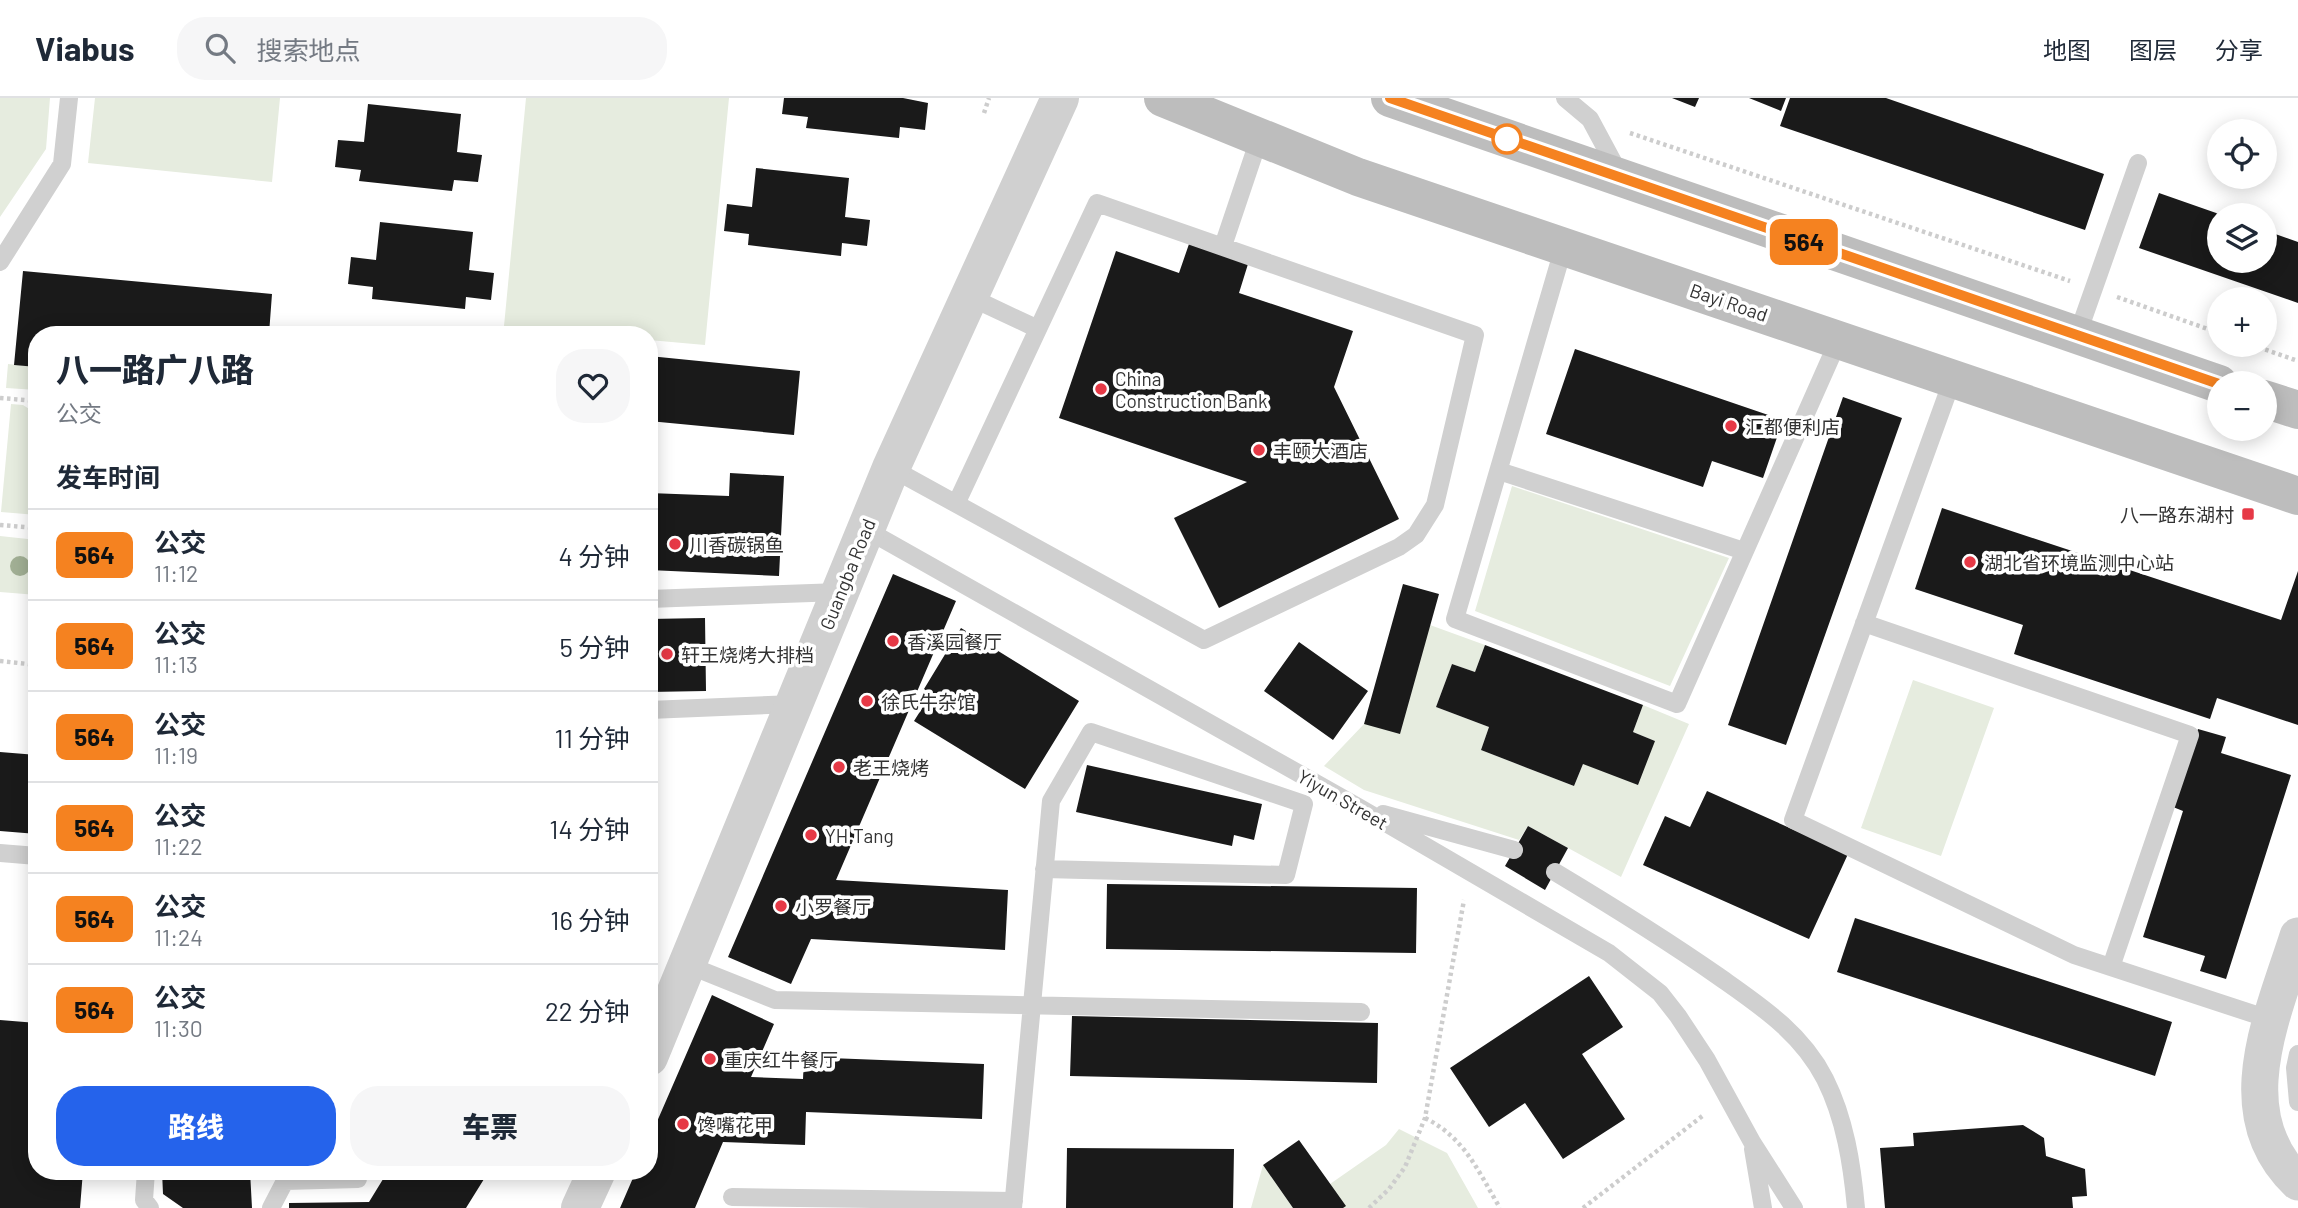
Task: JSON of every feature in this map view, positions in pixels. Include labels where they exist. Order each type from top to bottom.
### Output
[{"type":"main road","name":"Bayi Road","points":[[1163,98],[1358,177],[2298,496]]},
{"type":"main road","points":[[1405,100],[1622,179],[2207,380]]},
{"type":"main road","points":[[2277,403],[2298,410]]},
{"type":"street","name":"Guangba Road","points":[[658,1019],[688,965],[891,468],[1060,98]]},
{"type":"street","points":[[2298,936],[2260,1065],[2260,1109],[2266,1136],[2298,1182]]},
{"type":"street","points":[[580,1208],[593,1180]]},
{"type":"lane","points":[[0,262],[62,164],[69,98]]},
{"type":"lane","points":[[1565,98],[1590,119],[1622,179]]},
{"type":"lane","points":[[1223,246],[1259,139]]},
{"type":"lane","points":[[2077,336],[2138,163]]},
{"type":"lane","points":[[891,468],[1204,640],[1399,547],[1416,534],[1435,505],[1475,335],[1097,203],[957,502]]},
{"type":"lane","points":[[1564,246],[1455,619],[1677,704],[1839,339]]},
{"type":"lane","points":[[970,297],[1038,329]]},
{"type":"lane","points":[[1953,378],[1793,820],[2074,955],[2272,1020]]},
{"type":"lane","points":[[1499,471],[1744,551]]},
{"type":"lane","name":"Yiyun Street","points":[[865,529],[1360,808],[1609,953],[1660,993],[1678,1016],[1794,1208]]},
{"type":"lane","points":[[658,599],[840,592]]},
{"type":"lane","points":[[1864,623],[2190,736],[2111,967]]},
{"type":"lane","points":[[658,710],[794,705]]},
{"type":"lane","points":[[732,1197],[1013,1205],[1030,1005],[1044,869],[1051,801],[1091,732],[1304,804],[1286,875],[1044,869]]},
{"type":"lane","points":[[1360,808],[1514,850]]},
{"type":"lane","points":[[0,853],[28,855]]},
{"type":"lane","points":[[1555,872],[1669,942],[1776,1017],[1800,1042],[1824,1078],[1837,1106],[1853,1169],[1856,1208]]},
{"type":"lane","points":[[688,965],[775,1000],[1361,1012]]},
{"type":"lane","points":[[2298,1054],[2295,1068],[2298,1102]]},
{"type":"lane","points":[[1752,1142],[1762,1208]]},
{"type":"lane","points":[[145,1180],[144,1200],[150,1208]]},
{"type":"lane","points":[[271,1208],[285,1181],[322,1180]]},
{"type":"path","points":[[984,113],[989,98]]},
{"type":"path","points":[[1590,119],[2207,329]]},
{"type":"path","points":[[2277,354],[2298,361]]},
{"type":"path","points":[[0,398],[28,400]]},
{"type":"path","points":[[0,525],[28,527]]},
{"type":"path","points":[[0,661],[28,664]]},
{"type":"path","points":[[1369,1208],[1389,1189],[1405,1167],[1425,1118],[1468,871]]},
{"type":"path","points":[[1583,1208],[1727,1096]]},
{"type":"path","points":[[1425,1118],[1449,1132],[1459,1142],[1500,1208]]},
{"type":"shaded area","points":[[0,98],[50,98],[46,149],[0,217]]},
{"type":"shaded area","points":[[95,98],[280,98],[272,182],[88,163]]},
{"type":"shaded area","points":[[526,98],[729,98],[705,345],[658,341],[658,326],[504,326]]},
{"type":"shaded area","points":[[8,364],[28,366],[28,389],[6,388]]},
{"type":"shaded area","points":[[11,404],[23,405],[28,408],[28,514],[1,512]]},
{"type":"shaded area","points":[[1512,486],[1729,558],[1670,686],[1475,611]]},
{"type":"shaded area","points":[[0,536],[28,539],[28,594],[0,592]]},
{"type":"shaded area","points":[[1430,625],[1485,645],[1475,672],[1452,664],[1436,707],[1489,727],[1481,750],[1574,786],[1583,764],[1655,741],[1633,732],[1643,705],[1689,724],[1621,877],[1528,826],[1519,840],[1364,790],[1324,766],[1364,724]]},
{"type":"shaded area","points":[[1913,680],[1994,708],[1941,856],[1861,828]]},
{"type":"shaded area","points":[[1399,1129],[1447,1153],[1478,1208],[1343,1208],[1330,1184],[1386,1145]]},
{"type":"shaded area","points":[[1263,1165],[1293,1208],[1251,1208]]},
{"type":"building","points":[[784,98],[903,98],[928,103],[925,130],[900,127],[899,138],[806,128],[808,117],[782,114]]},
{"type":"building","points":[[1672,98],[1699,98],[1695,107]]},
{"type":"building","points":[[1749,98],[1786,98],[1781,111]]},
{"type":"building","points":[[1790,98],[1886,98],[2104,174],[2085,230],[1780,126]]},
{"type":"building","points":[[368,104],[461,114],[457,152],[482,155],[478,182],[454,180],[452,191],[359,181],[361,170],[335,167],[338,140],[364,142]]},
{"type":"building","points":[[756,168],[849,178],[845,217],[870,220],[867,246],[842,243],[841,256],[748,245],[749,234],[724,231],[727,204],[752,207]]},
{"type":"building","points":[[2159,193],[2207,210],[2207,272],[2139,248]]},
{"type":"building","points":[[380,222],[473,232],[469,270],[494,273],[491,300],[466,297],[465,309],[372,299],[373,287],[348,284],[351,257],[376,260]]},
{"type":"building","points":[[2277,235],[2298,242],[2298,303],[2277,296],[2277,287],[2252,287],[2211,273],[2277,273]]},
{"type":"building","name":"丰颐大酒店","points":[[1189,244],[1248,264],[1239,293],[1353,331],[1334,387],[1399,519],[1219,608],[1174,518],[1247,482],[1059,418],[1116,251],[1179,273]]},
{"type":"building","points":[[23,271],[272,294],[270,326],[28,326],[28,366],[14,365]]},
{"type":"building","points":[[1575,349],[1783,420],[1763,478],[1712,461],[1703,487],[1546,434]]},
{"type":"building","points":[[658,357],[800,371],[794,435],[658,422]]},
{"type":"building","points":[[1843,397],[1902,418],[1786,745],[1728,725]]},
{"type":"building","points":[[730,473],[784,476],[779,576],[658,570],[658,493],[729,496]]},
{"type":"building","points":[[1942,508],[2281,620],[2298,571],[2298,725],[2217,698],[2210,719],[2014,654],[2023,625],[1915,589]]},
{"type":"building","points":[[893,574],[956,601],[836,880],[1008,890],[1005,950],[811,939],[791,984],[728,957]]},
{"type":"building","points":[[1403,584],[1439,594],[1400,734],[1364,724]]},
{"type":"building","points":[[705,618],[706,691],[658,692],[658,619]]},
{"type":"building","points":[[961,628],[1079,701],[1025,789],[914,721],[931,694],[924,689]]},
{"type":"building","points":[[1299,642],[1368,691],[1333,740],[1264,691]]},
{"type":"building","points":[[1485,645],[1643,705],[1633,732],[1655,741],[1638,785],[1583,764],[1574,786],[1481,750],[1489,727],[1436,707],[1452,664],[1475,672]]},
{"type":"building","points":[[2198,729],[2226,737],[2221,753],[2291,775],[2226,979],[2200,971],[2205,956],[2143,937],[2183,811],[2173,807]]},
{"type":"building","points":[[0,752],[28,754],[28,833],[0,831]]},
{"type":"building","points":[[1087,765],[1262,804],[1254,840],[1234,835],[1232,846],[1076,812]]},
{"type":"building","points":[[1707,791],[1848,854],[1809,939],[1643,865],[1665,816],[1690,827]]},
{"type":"building","points":[[1528,826],[1568,848],[1545,890],[1505,866]]},
{"type":"building","points":[[1107,884],[1417,888],[1416,953],[1106,949]]},
{"type":"building","points":[[1855,918],[2172,1022],[2155,1076],[1837,972]]},
{"type":"building","points":[[1589,976],[1623,1027],[1582,1054],[1625,1119],[1563,1159],[1525,1103],[1489,1127],[1450,1068]]},
{"type":"building","points":[[712,995],[774,1024],[751,1077],[803,1079],[804,1057],[984,1064],[982,1119],[806,1112],[805,1145],[723,1142],[695,1208],[620,1208],[632,1180],[658,1180],[658,1119]]},
{"type":"building","points":[[1072,1016],[1378,1023],[1377,1083],[1070,1076]]},
{"type":"building","points":[[0,1020],[28,1022],[28,1180],[82,1180],[80,1208],[0,1208]]},
{"type":"building","points":[[2023,1125],[2044,1138],[2046,1156],[2085,1169],[2087,1196],[2072,1197],[2073,1208],[1885,1208],[1880,1148],[1914,1146],[1913,1133]]},
{"type":"building","points":[[1299,1140],[1346,1206],[1293,1208],[1263,1165]]},
{"type":"building","points":[[1067,1148],[1234,1149],[1233,1208],[1066,1208]]},
{"type":"building","points":[[162,1180],[250,1180],[252,1208],[183,1208],[163,1194]]},
{"type":"building","points":[[382,1180],[483,1180],[466,1208],[289,1208],[289,1203],[369,1202]]},
{"type":"bus line","name":"564","points":[[1390,98],[2207,380]]},
{"type":"place","name":"China Construction Bank","points":[[1101,389]]},
{"type":"place","name":"汇都便利店","points":[[1731,426]]},
{"type":"place","name":"丰颐大酒店","points":[[1259,450]]},
{"type":"place","name":"八一路东湖村","points":[[2248,514]]},
{"type":"place","name":"川香碳锅鱼","points":[[675,544]]},
{"type":"place","name":"湖北省环境监测中心站","points":[[1970,562]]},
{"type":"place","name":"香溪园餐厅","points":[[893,641]]},
{"type":"place","name":"轩王烧烤大排档","points":[[667,654]]},
{"type":"place","name":"徐氏牛杂馆","points":[[867,701]]},
{"type":"place","name":"老王烧烤","points":[[839,767]]},
{"type":"place","name":"YH.Tang","points":[[811,835]]},
{"type":"place","name":"小罗餐厅","points":[[781,906]]},
{"type":"place","name":"重庆红牛餐厅","points":[[710,1059]]},
{"type":"place","name":"馋嘴花甲","points":[[683,1124]]}]
